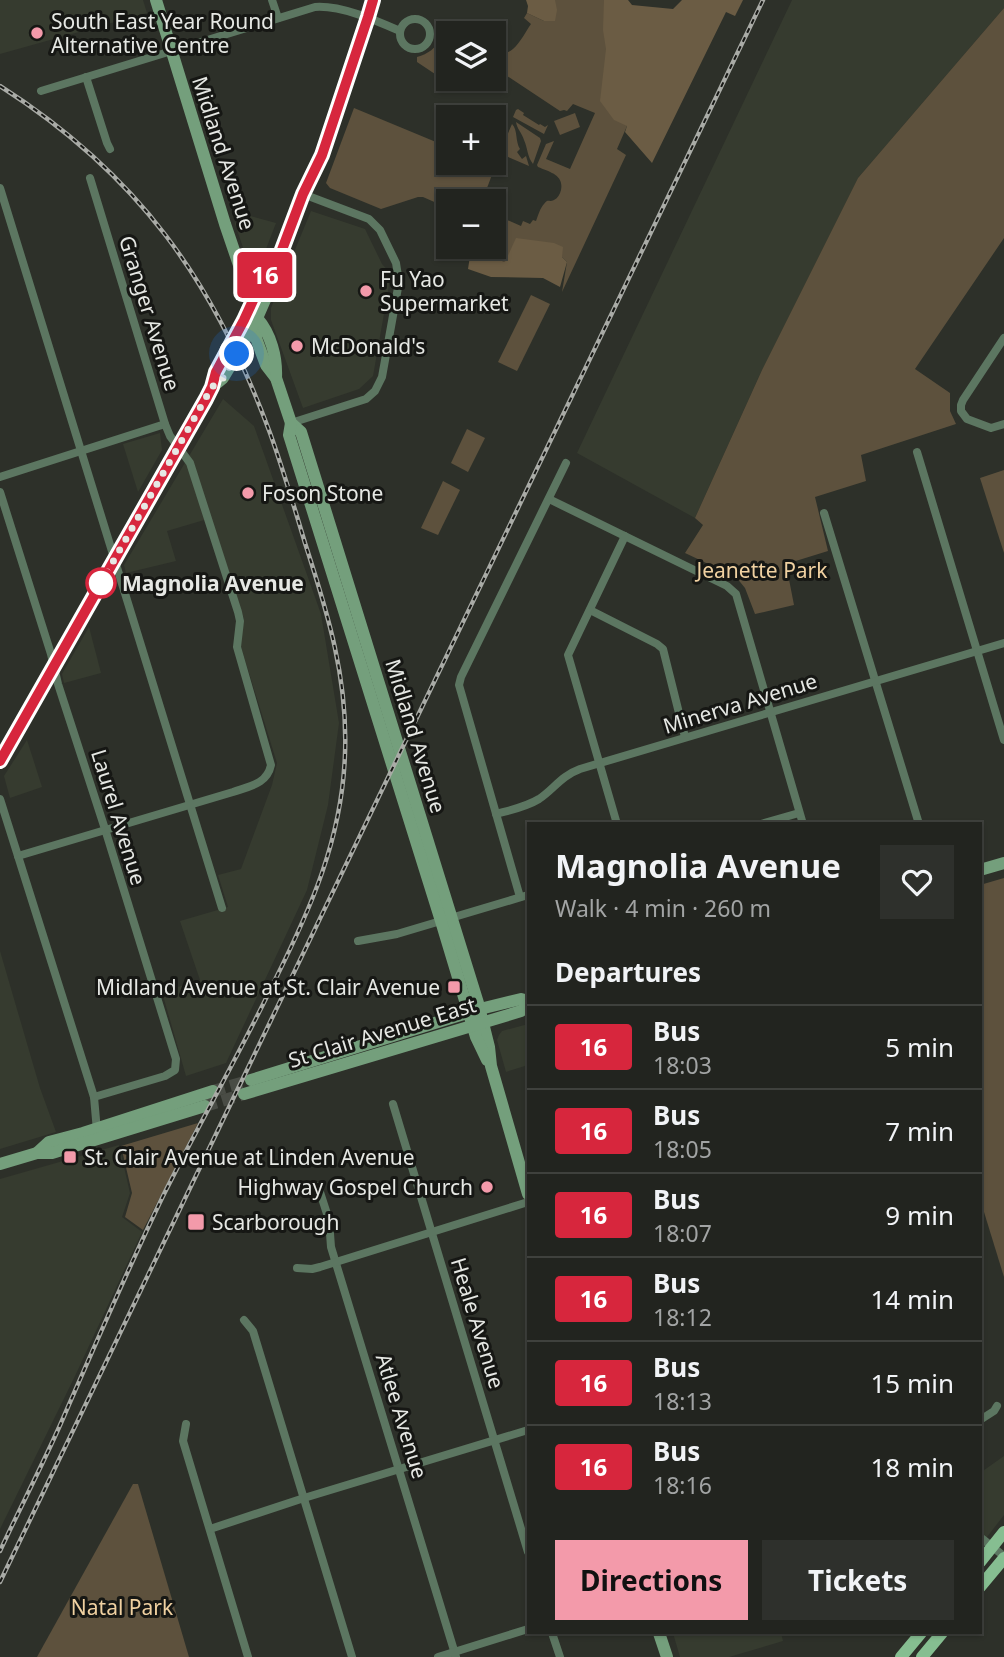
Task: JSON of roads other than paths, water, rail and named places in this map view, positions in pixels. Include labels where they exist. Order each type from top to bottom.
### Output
[{"type":"main road","name":"Midland Avenue","points":[[156,0],[257,318],[256,338],[266,365],[276,378],[292,423],[289,435],[447,919],[476,1017],[489,1047],[491,1066],[527,1192]]},
{"type":"main road","points":[[0,761],[212,387],[216,372],[272,265],[322,155],[373,0]]},
{"type":"main road","points":[[241,268],[254,271],[272,265]]},
{"type":"main road","points":[[212,387],[223,378],[257,318],[275,278],[272,265]]},
{"type":"main road","points":[[982,869],[1004,863]]},
{"type":"main road","name":"St Clair Avenue East","points":[[244,1094],[476,1017],[521,999],[527,1002]]},
{"type":"main road","name":"St Clair Avenue East","points":[[251,1080],[476,1017]]},
{"type":"main road","points":[[0,1164],[37,1153],[52,1153],[213,1091]]},
{"type":"main road","points":[[97,1134],[205,1106]]},
{"type":"main road","points":[[982,1560],[1004,1532]]},
{"type":"main road","points":[[982,1584],[1004,1557]]},
{"type":"main road","points":[[659,1634],[667,1657]]},
{"type":"main road","points":[[901,1657],[920,1634]]},
{"type":"main road","points":[[922,1657],[941,1634]]},
{"type":"street","points":[[272,0],[278,18]]},
{"type":"street","points":[[41,91],[315,7],[327,6],[368,17],[400,32]]},
{"type":"street","points":[[86,77],[110,149]]},
{"type":"street","name":"Granger Avenue","points":[[90,178],[165,424],[170,436],[190,463],[238,612],[240,621],[237,647],[271,765],[270,773],[258,782],[190,804]]},
{"type":"street","points":[[0,188],[222,908]]},
{"type":"street","points":[[292,423],[364,400],[376,391],[382,378],[399,281],[396,263],[375,224],[364,216],[303,194]]},
{"type":"street","points":[[1004,338],[963,400],[961,408],[969,421],[991,428],[1004,424]]},
{"type":"street","points":[[0,477],[165,424]]},
{"type":"street","points":[[917,452],[1004,740]]},
{"type":"street","points":[[358,941],[397,934],[524,896],[496,814],[459,684],[566,463]]},
{"type":"street","name":"Laurel Avenue","points":[[0,492],[176,1059],[176,1068],[165,1076],[94,1097]]},
{"type":"street","points":[[549,499],[727,586],[734,592],[802,822]]},
{"type":"street","points":[[824,513],[918,822]]},
{"type":"street","points":[[616,822],[568,655],[625,536]]},
{"type":"street","points":[[590,610],[663,649],[685,737]]},
{"type":"street","name":"Minerva Avenue","points":[[496,814],[527,806],[540,799],[565,775],[578,769],[1004,643]]},
{"type":"street","points":[[0,799],[94,1097],[97,1134]]},
{"type":"street","points":[[18,856],[190,804]]},
{"type":"street","points":[[768,822],[799,813]]},
{"type":"street","name":"Heale Avenue","points":[[393,1104],[527,1549]]},
{"type":"street","name":"Atlee Avenue","points":[[318,1186],[329,1220],[330,1239],[336,1262],[455,1654]]},
{"type":"street","points":[[298,1268],[312,1269],[527,1202]]},
{"type":"street","points":[[244,1320],[253,1331],[352,1657]]},
{"type":"street","points":[[982,1419],[997,1406]]},
{"type":"street","points":[[186,1424],[183,1441],[248,1657]]},
{"type":"street","points":[[210,1529],[527,1430]]},
{"type":"street","points":[[982,1539],[1004,1557]]},
{"type":"street","points":[[438,1657],[455,1654],[527,1629]]},
{"type":"street","points":[[552,1634],[560,1657]]},
{"type":"tunnel","points":[[213,1091],[251,1080]]},
{"type":"tunnel","points":[[205,1106],[244,1094]]},
{"type":"railway","points":[[0,1582],[763,0]]},
{"type":"railway","points":[[0,86],[49,120],[93,156],[131,194],[166,236],[224,327],[270,433],[321,595],[340,673],[345,726],[343,785],[338,815],[312,900],[261,1009],[163,1196],[54,1439],[0,1551]]},
{"type":"place","name":"South East Year Round Alternative Centre","points":[[37,33]]},
{"type":"place","name":"Fu Yao Supermarket","points":[[366,291]]},
{"type":"place","name":"McDonald's","points":[[297,346]]},
{"type":"place","name":"Foson Stone","points":[[248,493]]},
{"type":"place","name":"Magnolia Avenue","points":[[101,583]]},
{"type":"place","name":"Midland Avenue at St. Clair Avenue","points":[[454,987]]},
{"type":"place","name":"St. Clair Avenue at Linden Avenue","points":[[70,1157]]},
{"type":"place","name":"Highway Gospel Church","points":[[487,1187]]},
{"type":"place","name":"Scarborough","points":[[196,1222]]},
{"type":"park label","name":"Jeanette Park","points":[[762,570]]},
{"type":"park label","name":"Natal Park","points":[[122,1607]]}]
